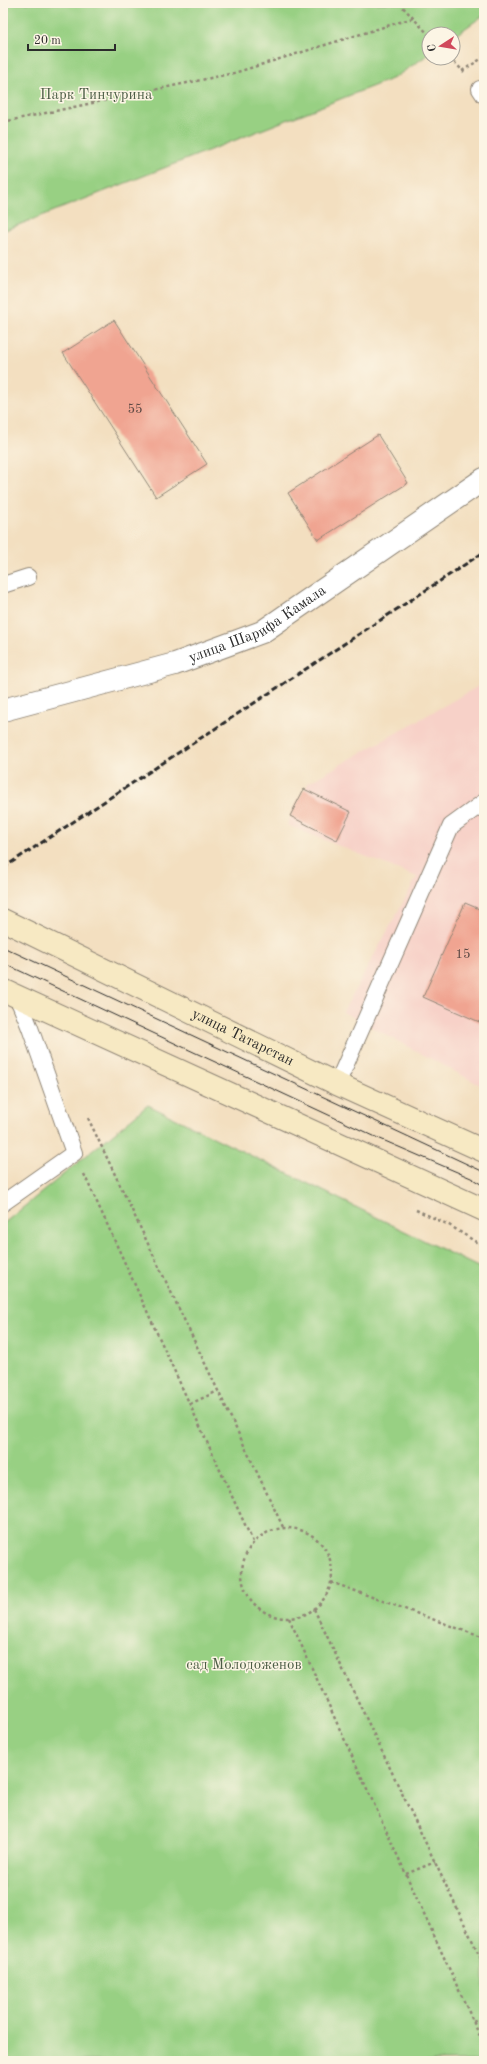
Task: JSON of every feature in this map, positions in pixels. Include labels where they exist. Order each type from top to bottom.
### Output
[{"type":"main road","name":"улица Татарстан","points":[[3,920],[337,1084],[484,1151]]},
{"type":"main road","points":[[10,993],[484,1210]]},
{"type":"street","name":"улица Шарифа Камала","points":[[3,710],[175,664],[262,632],[484,479]]},
{"type":"lane","points":[[3,585],[28,577]]},
{"type":"lane","points":[[337,1084],[451,826],[484,802]]},
{"type":"lane","points":[[3,1203],[74,1153],[30,1028],[10,993]]},
{"type":"path","points":[[398,3],[421,26]]},
{"type":"path","points":[[3,122],[234,73],[413,18]]},
{"type":"path","points":[[462,71],[484,57]]},
{"type":"path","points":[[85,1112],[283,1527]]},
{"type":"path","points":[[98,1139],[74,1153],[253,1542]]},
{"type":"path","points":[[190,1404],[218,1391]]},
{"type":"path","points":[[283,1527],[300,1529],[316,1538],[327,1551],[332,1566],[331,1582],[325,1597],[314,1609],[302,1615],[289,1618],[264,1612],[254,1603],[246,1592],[242,1580],[242,1566],[246,1553],[253,1542],[267,1532],[283,1527]]},
{"type":"path","points":[[331,1582],[484,1638]]},
{"type":"path","points":[[314,1609],[484,1964]]},
{"type":"path","points":[[289,1618],[484,2045]]},
{"type":"path","points":[[406,1874],[435,1862]]},
{"type":"path","points":[[473,2021],[484,2016]]},
{"type":"shaded area","points":[[484,683],[484,1087],[343,1012],[417,877],[287,825],[308,783]]},
{"type":"green space","name":"Парк Тинчурина","points":[[3,3],[484,3],[484,15],[461,31],[461,26],[421,26],[421,59],[394,78],[3,231]]},
{"type":"green space","name":"сад Молодоженов","points":[[148,1105],[484,1270],[484,2061],[3,2061],[3,1224]]},
{"type":"building","points":[[114,320],[207,464],[156,497],[63,353]]},
{"type":"building","points":[[378,435],[408,483],[318,540],[288,493]]},
{"type":"building","points":[[304,789],[351,812],[337,840],[290,816]]},
{"type":"building","points":[[465,903],[484,911],[484,1024],[423,997]]},
{"type":"tram line","points":[[3,947],[484,1172]]},
{"type":"tram line","points":[[3,963],[378,1138],[471,1178],[484,1186]]},
{"type":"railway","points":[[3,868],[484,552]]}]
